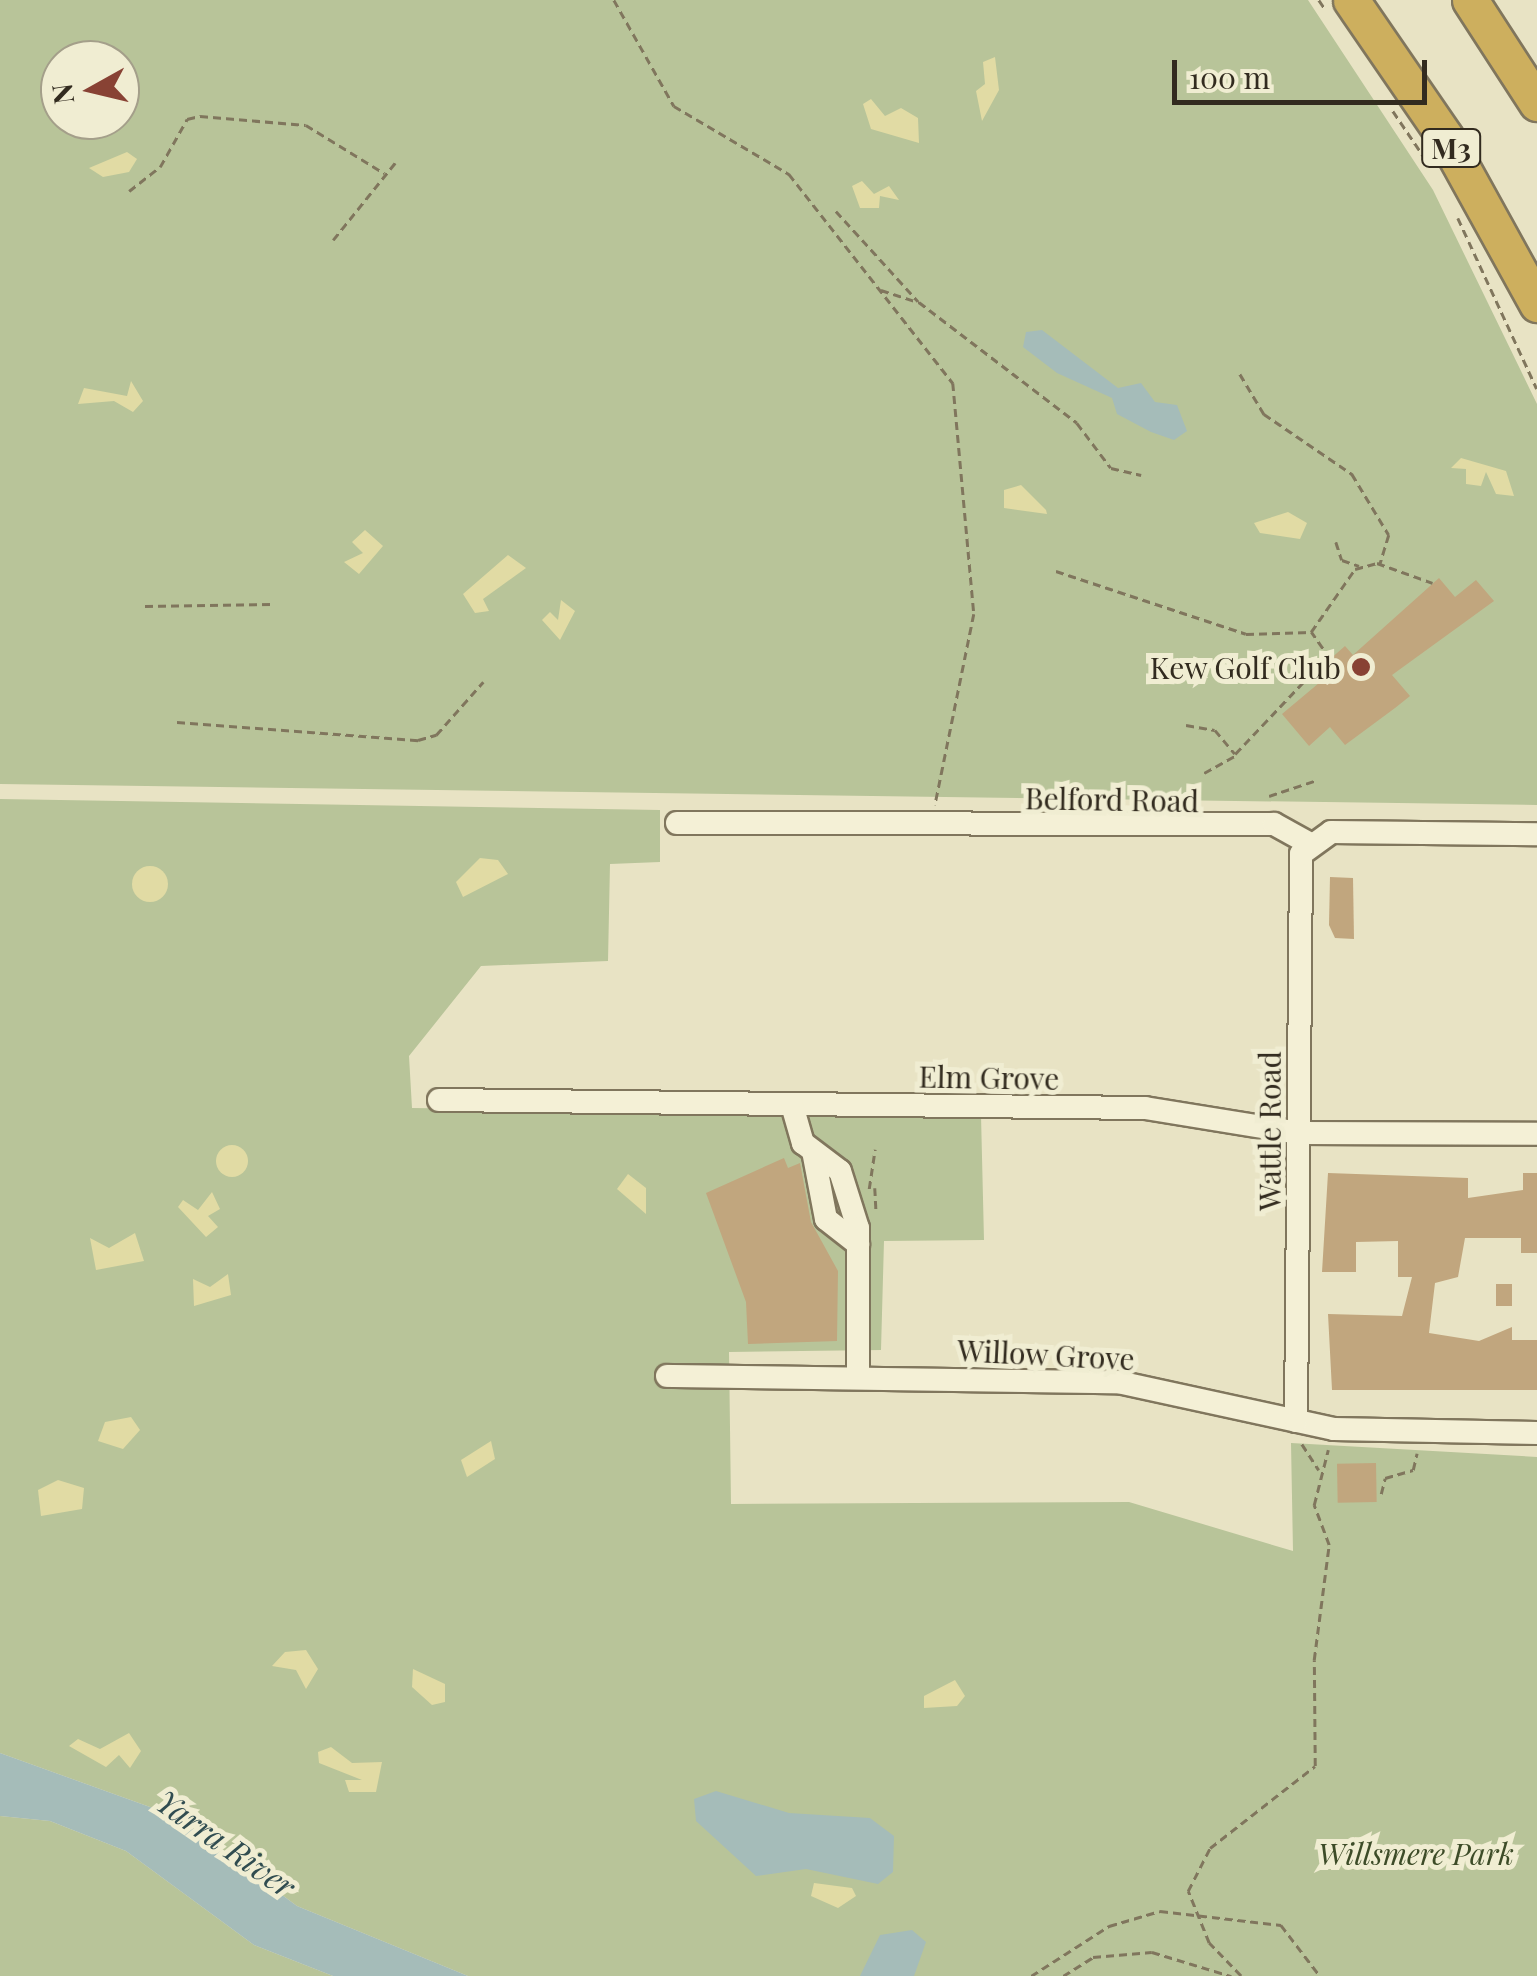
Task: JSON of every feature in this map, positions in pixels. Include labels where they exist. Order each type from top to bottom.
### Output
[{"type":"highway","points":[[1470,0],[1537,103]]},
{"type":"highway","name":"M3","points":[[1342,10],[1445,137],[1537,304]]},
{"type":"street","name":"Belford Road","points":[[677,823],[1274,824],[1308,843]]},
{"type":"street","points":[[1308,843],[1331,832],[1537,834]]},
{"type":"street","name":"Wattle Road","points":[[1298,1432],[1299,866],[1308,843]]},
{"type":"street","name":"Elm Grove","points":[[439,1100],[1144,1108],[1300,1133],[1537,1134]]},
{"type":"street","points":[[792,1105],[813,1151],[840,1172],[858,1244],[858,1377]]},
{"type":"street","name":"Willow Grove","points":[[668,1376],[1118,1382],[1298,1432],[1334,1429],[1537,1433]]},
{"type":"path","points":[[614,0],[674,106],[789,174],[880,290],[933,350],[957,401],[974,614],[938,768],[934,826]]},
{"type":"path","points":[[1319,0],[1342,10]]},
{"type":"path","points":[[1387,101],[1431,167]]},
{"type":"path","points":[[129,190],[160,167],[187,120],[200,116],[306,125],[384,173]]},
{"type":"path","points":[[333,240],[395,163]]},
{"type":"path","points":[[1450,200],[1537,389]]},
{"type":"path","points":[[836,211],[919,302],[1078,423],[1111,468],[1141,476]]},
{"type":"path","points":[[880,290],[919,302]]},
{"type":"path","points":[[1240,374],[1264,414],[1352,474],[1389,535],[1380,564]]},
{"type":"path","points":[[1336,542],[1342,560],[1361,566],[1380,564],[1433,583]]},
{"type":"path","points":[[1311,632],[1340,581],[1361,566]]},
{"type":"path","points":[[1056,571],[1246,634],[1311,632]]},
{"type":"path","points":[[146,606],[272,604]]},
{"type":"path","points":[[1204,774],[1235,754],[1329,657],[1311,632]]},
{"type":"path","points":[[177,722],[418,740],[436,734],[483,682]]},
{"type":"path","points":[[1186,724],[1215,730],[1235,754]]},
{"type":"path","points":[[1269,796],[1317,780]]},
{"type":"path","points":[[874,1187],[876,1210]]},
{"type":"path","points":[[1241,1976],[1191,1912],[1188,1892],[1210,1848],[1315,1766],[1314,1660],[1329,1545],[1314,1505],[1320,1470],[1334,1429]]},
{"type":"path","points":[[1298,1432],[1320,1470]]},
{"type":"path","points":[[1381,1494],[1385,1478],[1413,1470],[1414,1432]]},
{"type":"path","points":[[1031,1976],[1136,1914],[1191,1912],[1281,1925],[1320,1976]]},
{"type":"path","points":[[1063,1976],[1093,1957],[1152,1952],[1232,1976]]},
{"type":"green space","name":"Kew Golf Club","points":[[0,0],[1308,0],[1433,190],[1537,404],[1537,805],[0,784]]},
{"type":"green space","name":"Willsmere Park","points":[[0,799],[660,810],[660,862],[610,864],[608,961],[481,966],[409,1056],[412,1108],[981,1115],[984,1240],[884,1241],[881,1350],[729,1352],[731,1504],[1129,1502],[1293,1551],[1291,1443],[1537,1457],[1537,1976],[468,1976],[297,1906],[175,1816],[0,1753]]},
{"type":"green space","points":[[0,1816],[50,1821],[126,1851],[254,1945],[333,1976],[0,1976]]},
{"type":"sand","points":[[995,57],[999,90],[982,121],[976,91],[985,84],[983,62]]},
{"type":"sand","points":[[871,99],[885,116],[901,108],[918,118],[919,143],[871,129],[863,104]]},
{"type":"sand","points":[[127,152],[137,159],[129,172],[103,177],[89,168]]},
{"type":"sand","points":[[862,181],[874,194],[889,186],[899,200],[880,196],[879,208],[860,208],[852,186]]},
{"type":"sand","points":[[131,381],[143,401],[133,412],[114,401],[78,404],[84,388],[127,396]]},
{"type":"sand","points":[[1461,458],[1506,471],[1514,496],[1496,494],[1486,472],[1481,486],[1466,484],[1466,469],[1451,468]]},
{"type":"sand","points":[[1021,485],[1047,514],[1004,508],[1004,490]]},
{"type":"sand","points":[[1288,512],[1307,523],[1300,539],[1260,533],[1254,523]]},
{"type":"sand","points":[[365,530],[383,546],[359,574],[344,562],[363,553],[352,542]]},
{"type":"sand","points":[[508,555],[526,568],[483,599],[489,611],[475,613],[463,594]]},
{"type":"sand","points":[[561,600],[575,611],[560,640],[542,620],[550,612],[558,620]]},
{"type":"sand","points":[[480,858],[498,860],[508,874],[463,897],[456,882]]},
{"type":"sand","points":[[150,866],[163,871],[168,884],[163,897],[150,902],[137,897],[132,884],[137,871]]},
{"type":"sand","points":[[232,1145],[243,1150],[248,1161],[243,1172],[232,1177],[221,1172],[216,1161],[221,1150]]},
{"type":"sand","points":[[628,1174],[646,1188],[646,1214],[617,1189]]},
{"type":"sand","points":[[212,1192],[220,1209],[208,1216],[218,1227],[206,1237],[178,1207],[183,1200],[198,1210]]},
{"type":"sand","points":[[135,1233],[144,1261],[96,1270],[90,1238],[109,1248]]},
{"type":"sand","points":[[228,1274],[231,1295],[194,1306],[193,1279],[210,1287]]},
{"type":"sand","points":[[131,1417],[140,1430],[123,1449],[98,1441],[105,1422]]},
{"type":"sand","points":[[491,1441],[495,1459],[467,1477],[461,1460]]},
{"type":"sand","points":[[58,1480],[84,1488],[82,1509],[41,1516],[38,1490]]},
{"type":"sand","points":[[306,1650],[318,1669],[306,1689],[296,1670],[272,1666],[285,1652]]},
{"type":"sand","points":[[413,1669],[445,1684],[445,1702],[432,1705],[412,1687]]},
{"type":"sand","points":[[955,1680],[965,1696],[957,1706],[924,1708],[924,1696]]},
{"type":"sand","points":[[129,1733],[141,1751],[130,1768],[119,1755],[106,1767],[69,1746],[78,1739],[100,1749]]},
{"type":"sand","points":[[331,1747],[352,1763],[382,1762],[376,1792],[349,1792],[345,1780],[362,1780],[319,1763],[318,1752]]},
{"type":"sand","points":[[814,1883],[852,1888],[856,1896],[838,1908],[811,1896]]},
{"type":"water","points":[[1042,330],[1118,388],[1141,383],[1155,402],[1177,405],[1187,431],[1174,440],[1151,432],[1117,414],[1112,398],[1057,373],[1023,347],[1026,332]]},
{"type":"water","points":[[0,1753],[175,1816],[297,1906],[468,1976],[333,1976],[254,1945],[126,1851],[50,1821],[0,1816]]},
{"type":"water","points":[[716,1791],[789,1813],[870,1818],[894,1836],[893,1872],[878,1884],[806,1869],[756,1876],[696,1821],[694,1799]]},
{"type":"water","points":[[912,1930],[926,1942],[914,1976],[860,1976],[880,1935]]},
{"type":"building","name":"Kew Golf Club","points":[[1439,578],[1455,597],[1476,580],[1494,601],[1392,675],[1410,696],[1395,708],[1345,745],[1330,727],[1309,746],[1282,714],[1319,683],[1312,675],[1345,646],[1353,655]]},
{"type":"building","points":[[1330,877],[1353,878],[1354,939],[1335,938],[1329,925]]},
{"type":"building","points":[[784,1158],[788,1168],[800,1163],[811,1222],[838,1271],[837,1341],[748,1344],[746,1302],[706,1193]]},
{"type":"building","points":[[1328,1173],[1468,1178],[1468,1198],[1523,1190],[1523,1173],[1537,1173],[1537,1253],[1521,1253],[1521,1238],[1465,1238],[1458,1277],[1435,1283],[1429,1333],[1479,1341],[1512,1327],[1512,1340],[1537,1340],[1537,1390],[1332,1390],[1328,1314],[1402,1316],[1412,1277],[1398,1277],[1398,1241],[1356,1242],[1356,1272],[1322,1272]]},
{"type":"building","points":[[1496,1284],[1512,1284],[1512,1306],[1496,1306]]},
{"type":"building","points":[[1376,1463],[1377,1502],[1338,1503],[1337,1464]]},
{"type":"place","name":"Kew Golf Club","points":[[1361,667]]},
{"type":"water label","name":"Yarra River","points":[[226,1843]]}]
